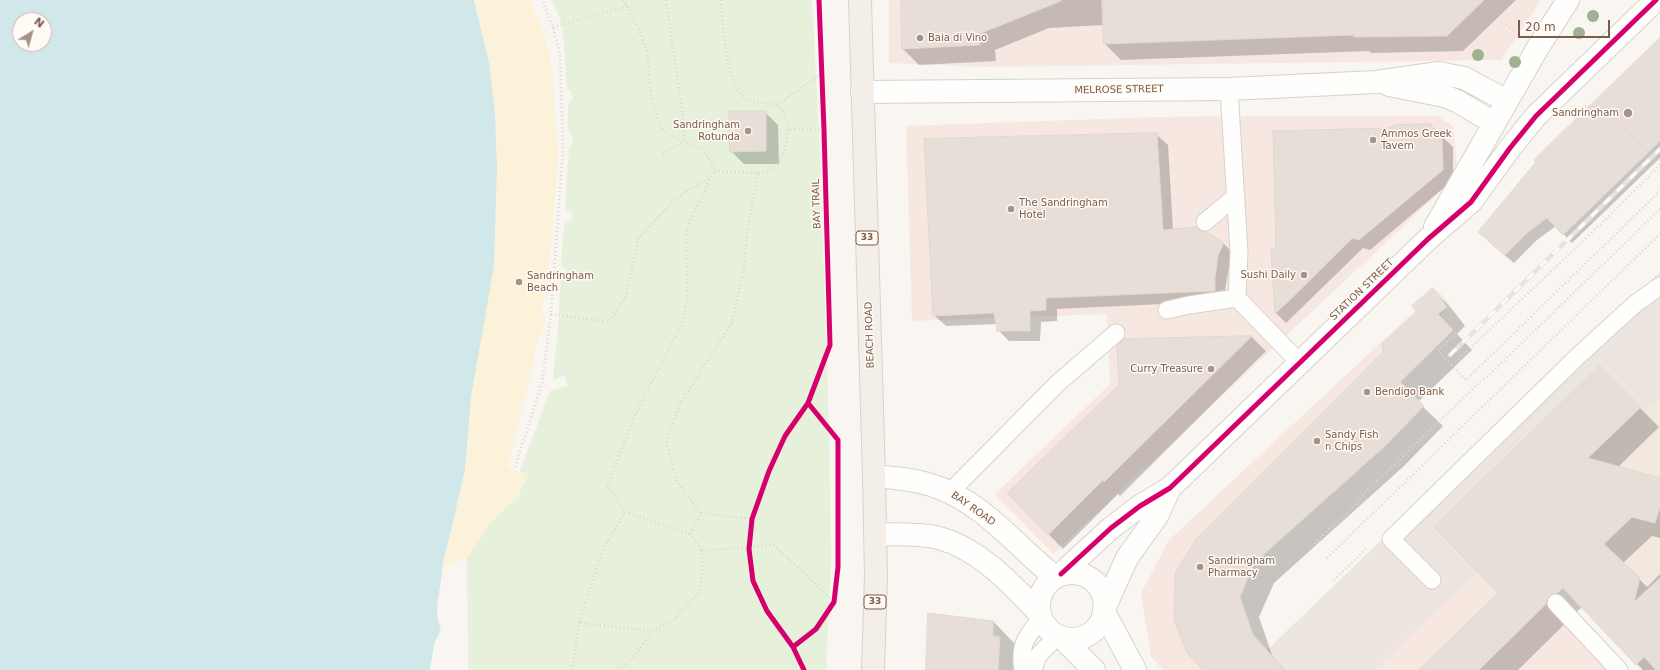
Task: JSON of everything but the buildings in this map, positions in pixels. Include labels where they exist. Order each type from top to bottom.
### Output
[{"type":"main road","name":"BEACH ROAD","points":[[860,0],[876,576],[873,670]]},
{"type":"street","name":"STATION STREET","points":[[1428,239],[1494,123],[1568,0]]},
{"type":"street","name":"STATION STREET","points":[[1058,576],[1111,528],[1140,506],[1170,488],[1428,239],[1468,205],[1527,127],[1656,0]]},
{"type":"street","name":"MELROSE STREET","points":[[862,92],[1229,89],[1376,82],[1443,73],[1454,75],[1475,83],[1507,101]]},
{"type":"street","name":"MELROSE STREET","points":[[1376,82],[1451,98],[1464,104],[1494,123]]},
{"type":"street","points":[[1507,101],[1527,127]]},
{"type":"street","points":[[1494,123],[1527,127]]},
{"type":"street","name":"BAY ROAD","points":[[874,476],[917,481],[950,492],[980,511],[1058,576]]},
{"type":"street","name":"STATION STREET","points":[[1104,611],[1129,553],[1156,516],[1170,488]]},
{"type":"street","points":[[875,534],[931,537],[941,539],[957,545],[979,558],[994,569],[1040,616],[1050,631],[1059,636],[1094,670]]},
{"type":"street","points":[[1040,616],[1039,602],[1042,590],[1058,576],[1074,573],[1087,576],[1093,580],[1101,590],[1105,603],[1104,611],[1099,624],[1091,633],[1073,639],[1059,636]]},
{"type":"street","points":[[1104,611],[1135,670]]},
{"type":"lane","points":[[1229,89],[1239,252],[1237,298]]},
{"type":"lane","points":[[1205,222],[1236,196]]},
{"type":"lane","points":[[1432,580],[1391,539],[1578,356],[1635,304],[1660,286]]},
{"type":"lane","points":[[1167,310],[1190,298],[1237,298],[1300,363]]},
{"type":"lane","points":[[950,492],[1058,383],[1116,333]]},
{"type":"lane","points":[[1556,603],[1619,670]]},
{"type":"lane","points":[[1023,670],[1021,657],[1024,640],[1040,616]]},
{"type":"lane","points":[[1032,670],[1038,656],[1059,636]]},
{"type":"path","points":[[515,467],[542,383],[551,314],[563,148],[560,55],[553,27],[543,0]]},
{"type":"path","points":[[623,0],[628,6],[635,20],[648,58],[648,80],[653,105],[663,128],[673,137],[699,148],[706,154],[716,171]]},
{"type":"path","points":[[666,0],[683,118],[684,142]]},
{"type":"path","points":[[716,171],[765,172],[771,168],[785,152],[788,129],[784,111],[778,105],[752,101],[742,95],[735,86],[724,37],[721,0]]},
{"type":"path","points":[[553,27],[628,6]]},
{"type":"path","points":[[821,66],[822,80]]},
{"type":"path","points":[[778,105],[822,73]]},
{"type":"path","points":[[1585,107],[1603,107],[1650,153]]},
{"type":"path","points":[[824,122],[825,138]]},
{"type":"path","points":[[788,129],[824,130]]},
{"type":"path","points":[[663,153],[684,142]]},
{"type":"path","points":[[1452,365],[1660,165]]},
{"type":"path","points":[[551,314],[608,322],[625,298],[639,238],[676,198],[710,178],[716,171]]},
{"type":"path","points":[[752,519],[701,513],[677,482],[666,440],[681,402],[732,323],[744,268],[747,232],[758,173]]},
{"type":"path","points":[[618,670],[634,656],[653,631],[674,620],[698,594],[702,577],[702,551],[690,534],[625,512],[607,486],[635,415],[682,323],[687,299],[686,234],[688,223],[705,193],[710,178]]},
{"type":"path","points":[[1456,333],[1438,351],[1466,380],[1660,191]]},
{"type":"path","points":[[1315,544],[1330,528],[1346,515],[1366,492],[1660,209]]},
{"type":"path","points":[[1327,558],[1660,234]]},
{"type":"path","points":[[572,670],[579,623],[603,549],[625,512]]},
{"type":"path","points":[[751,526],[754,512]]},
{"type":"path","points":[[690,534],[701,513]]},
{"type":"path","points":[[750,541],[750,555]]},
{"type":"path","points":[[702,551],[774,546],[834,602]]},
{"type":"path","points":[[579,623],[653,631]]},
{"type":"shaded area","points":[[889,0],[1541,0],[1501,60],[984,67],[889,63]]},
{"type":"shaded area","points":[[1437,116],[1453,126],[1458,175],[1053,554],[995,494],[1110,384],[1107,314],[912,321],[906,126],[1156,117]]},
{"type":"shaded area","points":[[1660,272],[1660,399],[1375,670],[1285,670],[1267,650]]},
{"type":"shaded area","points":[[1437,290],[1450,304],[1440,317],[1453,330],[1416,365],[1398,379],[1424,406],[1385,446],[1254,563],[1240,597],[1253,635],[1285,670],[1163,670],[1151,657],[1141,593],[1169,540]]},
{"type":"shaded area","points":[[1660,399],[1660,670],[1642,670],[1515,536]]},
{"type":"shaded area","points":[[1500,551],[1611,670],[1375,670]]},
{"type":"green space","points":[[552,0],[812,0],[820,151],[829,426],[831,564],[826,670],[468,670],[467,558],[493,520],[517,498],[528,474],[520,471],[550,391],[568,386],[565,375],[553,380],[561,278],[565,275],[567,270],[561,264],[564,225],[572,218],[572,213],[569,211],[565,212],[569,147],[572,145],[573,140],[572,135],[568,130],[568,104],[573,99],[571,91],[567,89],[563,33],[560,19]]},
{"type":"sand","name":"Sandringham Beach","points":[[474,0],[529,0],[542,29],[551,61],[558,153],[553,230],[541,315],[546,315],[542,335],[538,335],[533,364],[507,468],[529,474],[517,498],[493,520],[467,558],[442,568],[465,470],[471,397],[494,266],[497,166],[495,114],[489,63]]},
{"type":"water","points":[[0,0],[474,0],[489,63],[495,114],[497,166],[494,266],[471,397],[465,470],[442,568],[437,607],[438,622],[441,629],[434,644],[430,670],[0,670]]},
{"type":"railway","points":[[1450,355],[1660,149]]},
{"type":"cycle path","name":"BAY TRAIL","points":[[804,670],[793,647],[767,611],[753,581],[749,549],[752,519],[769,471],[785,436],[808,403],[830,345],[819,0]]},
{"type":"cycle path","points":[[1061,574],[1111,528],[1140,506],[1170,488],[1428,239],[1471,202],[1510,148],[1536,116],[1656,0]]},
{"type":"cycle path","points":[[793,647],[816,629],[834,602],[838,567],[838,440],[808,403]]},
{"type":"place","name":"Baia di Vino","points":[[920,38]]},
{"type":"place","name":"Sandringham","points":[[1628,113]]},
{"type":"place","name":"Sandringham Rotunda","points":[[748,131]]},
{"type":"place","name":"Ammos Greek Tavern","points":[[1373,140]]},
{"type":"place","name":"The Sandringham Hotel","points":[[1011,209]]},
{"type":"place","name":"Sushi Daily","points":[[1304,275]]},
{"type":"place","name":"Sandringham Beach","points":[[519,282]]},
{"type":"place","name":"Curry Treasure","points":[[1211,369]]},
{"type":"place","name":"Bendigo Bank","points":[[1367,392]]},
{"type":"place","name":"Sandy Fish n Chips","points":[[1317,441]]},
{"type":"place","name":"Sandringham Pharmacy","points":[[1200,567]]}]
